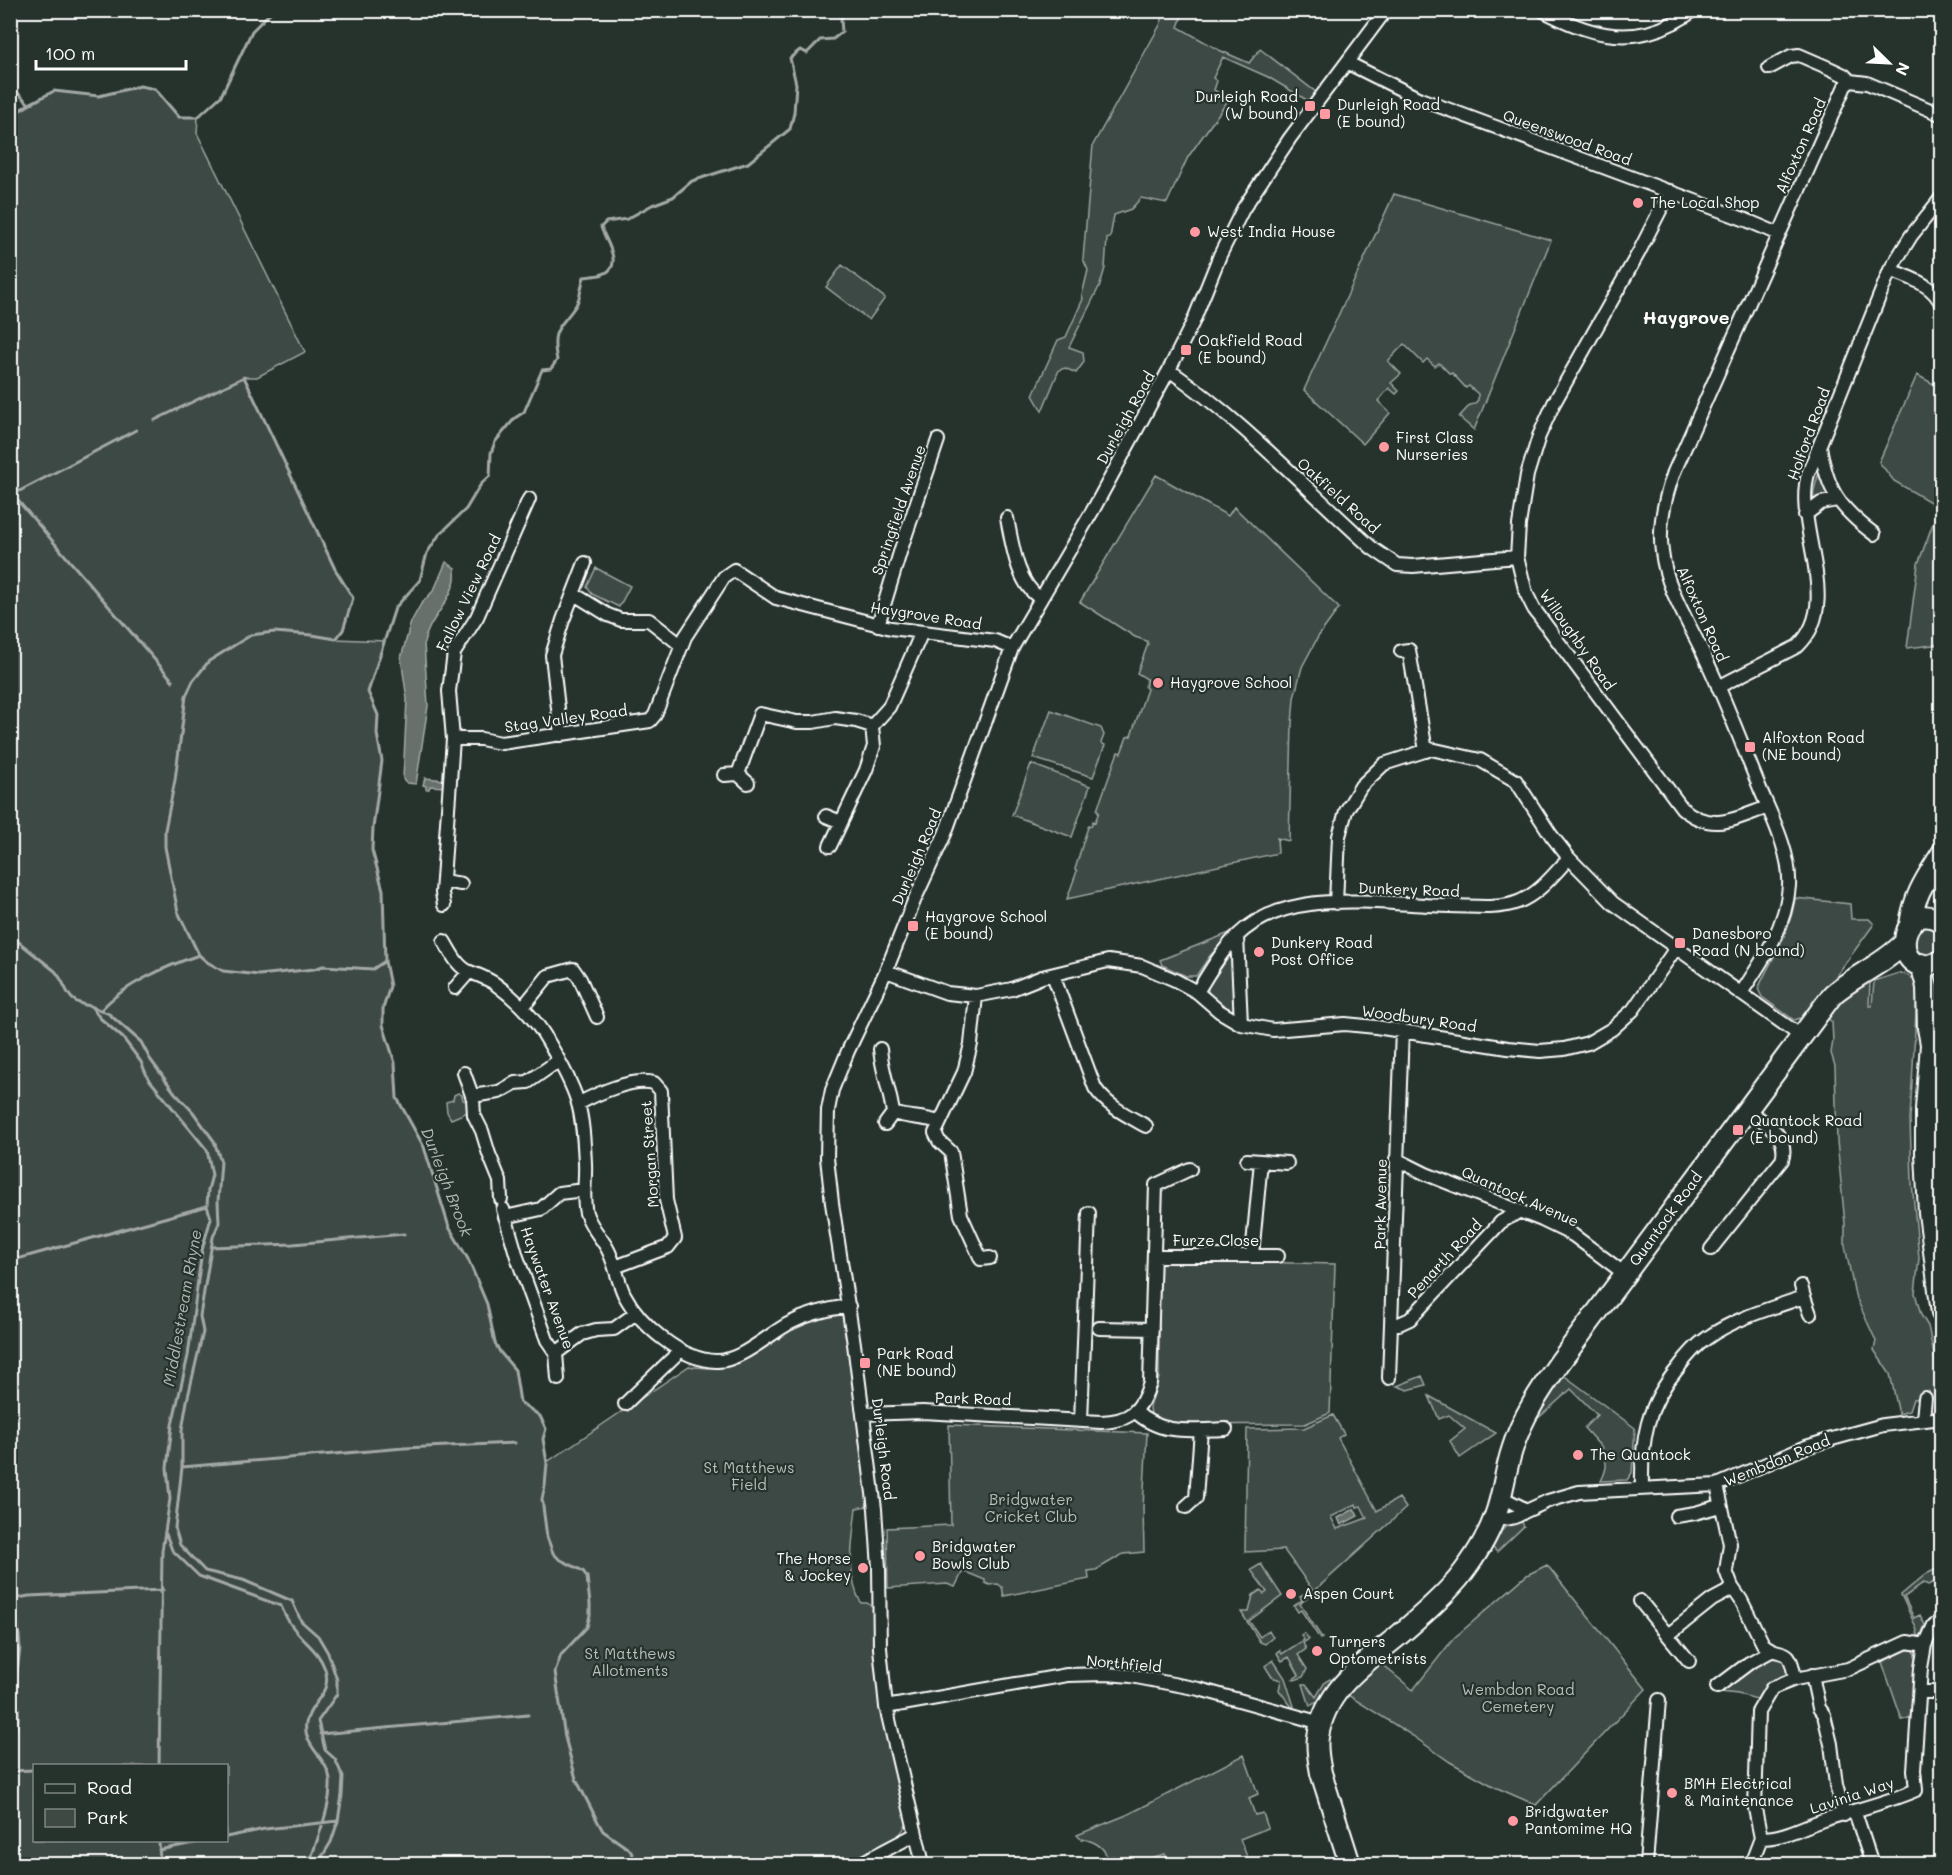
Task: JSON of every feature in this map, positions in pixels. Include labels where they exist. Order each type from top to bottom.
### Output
[{"type":"main road","points":[[1941,853],[1929,878],[1918,890],[1906,934],[1907,955],[1917,963],[1927,987],[1928,1028],[1931,1044],[1926,1109],[1926,1154],[1929,1213],[1941,1313]]},
{"type":"main road","points":[[1906,934],[1919,919],[1938,920],[1930,900],[1929,878]]},
{"type":"main road","name":"Quantock Road","points":[[1501,1497],[1512,1451],[1526,1413],[1560,1362],[1833,994],[1896,951],[1906,934]]},
{"type":"main road","name":"Quantock Road","points":[[1872,968],[1917,963],[1932,965],[1941,960]]},
{"type":"main road","points":[[1931,1044],[1936,1034],[1941,1010]]},
{"type":"main road","points":[[1350,1864],[1322,1773],[1317,1749],[1321,1723],[1331,1701],[1345,1681],[1422,1616],[1458,1579],[1479,1549],[1495,1518],[1501,1497]]},
{"type":"street","name":"Durleigh Road","points":[[923,1864],[886,1707],[880,1648],[876,1521],[864,1414],[828,1167],[828,1110],[839,1072],[886,971],[914,901],[945,834],[1012,648],[1093,510],[1169,370],[1243,209],[1290,138],[1386,10]]},
{"type":"street","points":[[1538,13],[1609,36],[1634,35],[1661,29],[1693,10]]},
{"type":"street","points":[[1776,68],[1791,56],[1799,56],[1837,71],[1850,81],[1867,83],[1941,115]]},
{"type":"street","name":"Queenswood Road","points":[[1348,63],[1420,99],[1670,191],[1779,234]]},
{"type":"street","name":"Alfoxton Road","points":[[1741,993],[1768,952],[1785,914],[1789,885],[1782,844],[1768,807],[1704,653],[1674,592],[1666,570],[1661,544],[1663,514],[1674,472],[1845,86],[1850,81]]},
{"type":"street","name":"Willoughby Road","points":[[1670,191],[1639,252],[1554,403],[1539,436],[1527,475],[1519,525],[1517,557],[1526,593],[1534,609],[1692,817],[1704,822],[1721,823],[1768,807]]},
{"type":"street","name":"Holford Road","points":[[1718,687],[1798,646],[1808,636],[1814,625],[1817,579],[1805,515],[1805,484],[1890,270],[1911,236],[1941,197]]},
{"type":"street","points":[[1890,270],[1932,291],[1937,296],[1941,307]]},
{"type":"street","name":"Oakfield Road","points":[[1169,370],[1221,410],[1365,541],[1397,565],[1517,557]]},
{"type":"street","name":"Springfield Avenue","points":[[878,625],[938,440]]},
{"type":"street","points":[[1820,444],[1825,471],[1837,500],[1865,521],[1874,534]]},
{"type":"street","name":"Fallow View Road","points":[[453,739],[449,691],[454,653],[477,617],[529,499]]},
{"type":"street","points":[[1805,515],[1821,503],[1837,500]]},
{"type":"street","points":[[1007,518],[1017,561],[1027,586],[1040,598]]},
{"type":"street","points":[[561,735],[552,655],[562,620],[585,563]]},
{"type":"street","name":"Haygrove Road","points":[[735,570],[776,598],[799,605],[878,625],[995,642],[1012,648]]},
{"type":"street","name":"Stag Valley Road","points":[[453,739],[481,739],[501,743],[650,722],[693,625],[724,578],[735,570]]},
{"type":"street","points":[[574,594],[608,615],[621,620],[649,620],[682,646]]},
{"type":"street","points":[[830,846],[866,770],[874,746],[872,726],[889,707],[922,632]]},
{"type":"street","points":[[1401,651],[1409,650],[1426,751]]},
{"type":"street","points":[[748,710],[797,722],[835,718],[855,720],[872,726]]},
{"type":"street","points":[[738,774],[760,714]]},
{"type":"street","points":[[444,905],[443,881],[453,739]]},
{"type":"street","points":[[1336,903],[1339,836],[1346,811],[1361,786],[1384,764],[1431,749],[1480,760],[1516,781],[1569,858],[1613,903],[1801,1036]]},
{"type":"street","points":[[724,775],[738,774],[748,783]]},
{"type":"street","points":[[826,816],[841,822]]},
{"type":"street","name":"Dunkery Road","points":[[1197,992],[1215,963],[1237,936],[1259,920],[1281,909],[1306,904],[1370,902],[1415,906],[1500,907],[1517,903],[1533,895],[1569,858]]},
{"type":"street","points":[[443,881],[461,884]]},
{"type":"street","points":[[1237,936],[1241,1024]]},
{"type":"street","points":[[444,941],[456,962],[469,972],[486,978],[523,1007],[543,1032],[578,1104],[585,1162],[585,1205],[589,1220],[607,1248],[624,1293],[636,1313],[652,1331],[681,1350],[715,1362],[729,1360],[789,1324],[818,1312],[849,1306]]},
{"type":"street","name":"Woodbury Road","points":[[886,971],[947,993],[976,996],[1012,989],[1053,975],[1108,961],[1142,966],[1176,980],[1197,992],[1219,1011],[1241,1024],[1273,1030],[1345,1024],[1402,1030],[1508,1048],[1540,1051],[1564,1049],[1588,1043],[1612,1029],[1633,1010],[1676,948]]},
{"type":"street","points":[[523,1007],[548,976],[571,962],[597,1017]]},
{"type":"street","points":[[455,988],[469,972]]},
{"type":"street","points":[[1053,975],[1095,1088],[1102,1098],[1146,1126]]},
{"type":"street","points":[[976,996],[973,1036],[964,1072],[935,1133],[939,1142],[951,1152],[962,1215],[981,1259],[990,1258]]},
{"type":"street","name":"Park Avenue","points":[[1389,1378],[1402,1030]]},
{"type":"street","points":[[880,1049],[882,1071],[890,1094],[889,1119],[924,1118],[939,1122]]},
{"type":"street","points":[[472,1096],[499,1092],[515,1083],[528,1082],[558,1061]]},
{"type":"street","name":"Haywater Avenue","points":[[464,1073],[472,1096],[474,1116],[482,1131],[500,1181],[503,1208],[517,1257],[547,1340],[556,1353],[558,1378]]},
{"type":"street","name":"Morgan Street","points":[[578,1104],[599,1094],[637,1083],[654,1083],[661,1091],[666,1200],[675,1238],[668,1246],[615,1267]]},
{"type":"street","points":[[1089,1091],[1093,1100],[1102,1098]]},
{"type":"street","points":[[1711,1250],[1782,1160],[1784,1154],[1784,1146],[1779,1134],[1747,1110]]},
{"type":"street","name":"Quantock Avenue","points":[[1396,1159],[1426,1174],[1520,1211],[1573,1235],[1625,1274]]},
{"type":"street","points":[[1247,1160],[1287,1162]]},
{"type":"street","points":[[1252,1255],[1261,1161]]},
{"type":"street","name":"Furze Close","points":[[1135,1411],[1142,1404],[1150,1383],[1156,1185],[1190,1169]]},
{"type":"street","points":[[503,1208],[541,1209],[559,1193],[584,1190]]},
{"type":"street","name":"Penarth Road","points":[[1392,1324],[1399,1324],[1410,1319],[1501,1222],[1520,1211]]},
{"type":"street","points":[[1081,1421],[1089,1213]]},
{"type":"street","name":"Furze Close","points":[[1154,1256],[1278,1256]]},
{"type":"street","points":[[1642,1488],[1642,1447],[1649,1414],[1665,1385],[1697,1346],[1718,1331],[1803,1292],[1809,1314]]},
{"type":"street","points":[[556,1353],[582,1334],[619,1327],[636,1313]]},
{"type":"street","points":[[1098,1328],[1114,1323],[1152,1329]]},
{"type":"street","points":[[625,1404],[681,1350]]},
{"type":"street","points":[[1923,1419],[1925,1398]]},
{"type":"street","points":[[1135,1411],[1142,1419],[1160,1428],[1226,1429]]},
{"type":"street","name":"Park Road","points":[[864,1414],[922,1412],[1116,1421],[1126,1418],[1135,1411]]},
{"type":"street","name":"Wembdon Road","points":[[1495,1518],[1507,1519],[1520,1515],[1548,1501],[1579,1492],[1717,1485],[1806,1447],[1832,1439],[1883,1425],[1941,1418]]},
{"type":"street","points":[[1186,1507],[1197,1498],[1201,1430]]},
{"type":"street","points":[[1717,1485],[1730,1544],[1726,1570],[1732,1587],[1763,1644],[1773,1650],[1784,1652],[1790,1658],[1795,1679]]},
{"type":"street","points":[[1501,1497],[1521,1507],[1524,1512]]},
{"type":"street","points":[[1197,1498],[1209,1505]]},
{"type":"street","points":[[1676,1516],[1720,1506]]},
{"type":"street","points":[[1668,1635],[1732,1587]]},
{"type":"street","points":[[1640,1601],[1689,1661]]},
{"type":"street","points":[[1751,1864],[1761,1838],[1755,1809],[1758,1712],[1772,1688],[1795,1679],[1848,1669],[1908,1642],[1925,1645],[1934,1625],[1941,1620]]},
{"type":"street","name":"Lavinia Way","points":[[1761,1838],[1781,1836],[1916,1790],[1914,1770],[1921,1692],[1921,1661],[1925,1645]]},
{"type":"street","points":[[1717,1687],[1773,1650]]},
{"type":"street","name":"Northfield","points":[[886,1707],[1067,1675],[1107,1674],[1131,1676],[1199,1689],[1321,1723]]},
{"type":"street","points":[[1812,1675],[1832,1743],[1836,1785],[1872,1864]]},
{"type":"street","points":[[1921,1692],[1941,1692]]},
{"type":"street","points":[[1646,1864],[1659,1700]]},
{"type":"street","points":[[859,1864],[916,1834]]},
{"type":"green space","points":[[1165,11],[1184,11],[1178,27],[1219,50],[1249,63],[1260,49],[1317,93],[1310,102],[1268,77],[1223,57],[1213,78],[1217,81],[1214,90],[1229,99],[1188,157],[1167,203],[1141,198],[1131,209],[1114,215],[1110,238],[1107,238],[1105,268],[1100,285],[1069,347],[1083,352],[1084,362],[1076,373],[1065,368],[1059,370],[1042,411],[1033,395],[1058,340],[1066,337],[1083,299],[1088,270],[1083,259],[1093,145],[1160,25]]},
{"type":"green space","points":[[140,86],[155,89],[179,117],[198,117],[197,133],[305,352],[257,377],[244,377],[335,569],[353,598],[343,630],[336,639],[385,641],[368,692],[378,715],[377,734],[382,761],[372,850],[383,890],[385,961],[390,986],[383,1009],[383,1025],[395,1063],[397,1098],[424,1147],[449,1227],[468,1259],[487,1304],[495,1343],[515,1370],[520,1402],[540,1416],[546,1429],[543,1439],[547,1462],[689,1366],[715,1368],[740,1363],[801,1325],[845,1314],[868,1506],[856,1508],[851,1556],[853,1581],[861,1603],[867,1603],[873,1607],[874,1640],[907,1823],[890,1843],[849,1864],[11,1864],[10,117],[54,91],[99,96]]},
{"type":"green space","points":[[1394,194],[1551,240],[1474,430],[1459,417],[1478,400],[1478,394],[1469,386],[1466,388],[1439,363],[1435,366],[1427,359],[1423,363],[1404,344],[1388,361],[1401,374],[1391,383],[1399,391],[1396,394],[1389,388],[1378,401],[1390,413],[1363,444],[1304,390]]},
{"type":"green space","points":[[842,265],[885,298],[869,320],[826,287]]},
{"type":"green space","points":[[1917,375],[1941,388],[1942,644],[1907,648],[1918,564],[1939,507],[1894,481],[1879,462]]},
{"type":"green space","points":[[1821,465],[1832,495],[1813,505],[1814,490]]},
{"type":"green space","name":"Haygrove School","points":[[1156,475],[1228,516],[1234,507],[1339,608],[1318,637],[1302,667],[1294,698],[1289,841],[1277,838],[1278,853],[1067,899],[1089,825],[1095,822],[1099,812],[1097,810],[1118,752],[1121,753],[1127,737],[1131,736],[1147,689],[1145,687],[1147,679],[1137,673],[1148,644],[1147,641],[1135,637],[1080,602]]},
{"type":"green space","points":[[596,568],[630,586],[619,607],[592,594],[587,587]]},
{"type":"green space","points":[[1051,710],[1101,728],[1104,735],[1101,743],[1105,745],[1093,777],[1033,758]]},
{"type":"green space","points":[[1031,764],[1090,786],[1072,837],[1012,815]]},
{"type":"green space","points":[[1795,898],[1850,904],[1851,919],[1869,919],[1874,924],[1812,1009],[1804,1017],[1794,1020],[1762,997],[1758,989],[1785,935]]},
{"type":"green space","points":[[1928,927],[1938,931],[1942,941],[1938,951],[1928,955],[1918,951],[1914,941],[1918,931]]},
{"type":"green space","points":[[1232,932],[1209,957],[1196,976],[1186,976],[1162,965],[1160,960]]},
{"type":"green space","points":[[1230,952],[1233,952],[1236,1014],[1231,1013],[1208,995],[1209,983]]},
{"type":"green space","points":[[1899,973],[1913,979],[1917,994],[1910,1119],[1912,1182],[1919,1258],[1915,1293],[1921,1315],[1928,1326],[1939,1378],[1936,1397],[1913,1399],[1909,1411],[1899,1414],[1890,1374],[1874,1350],[1876,1341],[1855,1295],[1845,1246],[1837,1141],[1835,1066],[1831,1053],[1832,1022],[1826,1017],[1841,1001],[1870,981],[1869,1006],[1872,1006],[1874,981]]},
{"type":"green space","points":[[1941,1049],[1941,1217],[1935,1156],[1936,1091]]},
{"type":"green space","points":[[458,1093],[462,1095],[463,1100],[469,1102],[470,1111],[451,1119],[447,1112],[446,1102],[453,1100],[454,1095]]},
{"type":"green space","points":[[1164,1260],[1335,1264],[1330,1413],[1305,1424],[1164,1425],[1156,1421],[1151,1415],[1150,1407],[1159,1378],[1159,1265]]},
{"type":"green space","points":[[1562,1374],[1635,1428],[1632,1473],[1627,1480],[1601,1481],[1606,1466],[1605,1458],[1600,1450],[1602,1448],[1584,1428],[1597,1415],[1571,1389],[1534,1422]]},
{"type":"green space","points":[[1422,1376],[1426,1385],[1408,1390],[1397,1386]]},
{"type":"green space","points":[[1429,1396],[1496,1433],[1460,1458],[1450,1441],[1465,1429],[1449,1415],[1439,1419]]},
{"type":"green space","points":[[1333,1415],[1344,1434],[1338,1438],[1377,1511],[1399,1498],[1406,1508],[1300,1604],[1322,1638],[1320,1639],[1301,1610],[1298,1612],[1294,1606],[1302,1600],[1300,1597],[1312,1589],[1284,1550],[1245,1552],[1247,1429],[1304,1428]],"holes":[[[1356,1504],[1357,1507],[1361,1506],[1367,1518],[1337,1529],[1331,1517]]]},
{"type":"green space","name":"Bridgwater Cricket Club","points":[[949,1425],[1147,1433],[1143,1508],[1144,1552],[1123,1554],[1096,1570],[1088,1571],[1089,1579],[1004,1596],[1002,1587],[998,1584],[990,1585],[985,1583],[985,1580],[963,1571],[955,1587],[947,1584],[888,1588],[887,1528],[951,1525]]},
{"type":"green space","points":[[1520,1519],[1524,1526],[1497,1552],[1492,1547],[1500,1533],[1510,1523]]},
{"type":"green space","points":[[1261,1564],[1282,1596],[1249,1621],[1260,1637],[1269,1630],[1273,1637],[1265,1644],[1260,1642],[1241,1612],[1249,1612],[1253,1595],[1261,1590],[1264,1594],[1267,1592],[1251,1570]]},
{"type":"green space","name":"Wembdon Road Cemetery","points":[[1547,1565],[1646,1689],[1536,1805],[1495,1787],[1450,1762],[1346,1694],[1380,1663],[1413,1690],[1454,1638],[1527,1575]]},
{"type":"green space","points":[[1941,1567],[1941,1579],[1928,1585],[1921,1584],[1904,1597],[1914,1618],[1920,1615],[1925,1625],[1921,1635],[1918,1636],[1901,1595],[1926,1574]]},
{"type":"green space","points":[[1304,1633],[1309,1639],[1303,1643],[1306,1649],[1298,1655],[1307,1669],[1303,1677],[1295,1680],[1293,1679],[1299,1675],[1289,1657],[1282,1661],[1277,1653],[1280,1650],[1282,1654],[1304,1640],[1301,1635]]},
{"type":"green space","points":[[1907,1650],[1912,1650],[1915,1654],[1912,1717],[1902,1720],[1882,1662]]},
{"type":"green space","points":[[1780,1654],[1791,1672],[1768,1682],[1757,1699],[1711,1691],[1712,1687]]},
{"type":"green space","points":[[1273,1660],[1285,1678],[1294,1706],[1292,1707],[1279,1690],[1281,1680],[1272,1677],[1265,1666]]},
{"type":"green space","points":[[1330,1679],[1332,1681],[1317,1702],[1310,1706],[1303,1684],[1306,1684],[1316,1697],[1325,1682]]},
{"type":"green space","points":[[1244,1755],[1258,1794],[1249,1798],[1255,1815],[1263,1813],[1268,1828],[1240,1839],[1250,1864],[1169,1864],[1165,1854],[1128,1864],[1114,1856],[1107,1857],[1097,1844],[1081,1839],[1077,1835],[1129,1814]]},
{"type":"shaded area","points":[[446,562],[455,568],[455,580],[424,643],[428,706],[416,784],[407,783],[403,779],[407,699],[401,658],[411,622],[421,604],[434,590]]},
{"type":"shaded area","points":[[425,778],[445,780],[445,787],[430,786],[426,789],[423,785]]},
{"type":"shaded area","points":[[1354,1509],[1358,1516],[1341,1525],[1338,1518]]},
{"type":"waterway","points":[[29,104],[54,91],[99,96],[140,86],[155,89],[179,117],[198,117],[221,96],[252,31],[273,10]]},
{"type":"waterway","name":"Durleigh Brook","points":[[637,1864],[630,1850],[603,1831],[576,1779],[565,1737],[555,1672],[561,1655],[587,1627],[590,1604],[587,1577],[583,1571],[559,1559],[553,1553],[547,1537],[542,1499],[547,1463],[543,1439],[546,1429],[540,1416],[520,1402],[515,1370],[495,1343],[487,1304],[468,1259],[449,1227],[424,1147],[397,1098],[395,1063],[383,1025],[383,1009],[390,986],[385,961],[383,890],[372,850],[382,761],[377,734],[378,715],[368,692],[395,608],[420,580],[427,553],[439,535],[466,509],[481,484],[490,476],[491,453],[495,442],[515,418],[524,412],[542,370],[551,369],[557,360],[556,334],[576,305],[584,277],[603,274],[613,265],[612,252],[601,227],[606,222],[627,219],[652,205],[673,197],[692,181],[748,163],[790,129],[794,113],[796,84],[790,58],[800,50],[807,53],[820,40],[833,39],[842,32],[843,14],[851,10]]},
{"type":"waterway","name":"Middlestream Rhyne","points":[[10,85],[29,104],[10,116]]},
{"type":"waterway","points":[[155,420],[244,377],[335,569],[353,598],[343,630],[336,639],[274,632],[251,635],[209,661],[193,681],[186,696],[175,780],[165,830],[165,847],[178,912],[199,955]]},
{"type":"waterway","points":[[10,496],[136,430]]},
{"type":"waterway","points":[[13,495],[173,681]]},
{"type":"waterway","name":"Middlestream Rhyne","points":[[10,935],[55,971],[71,998],[91,1006],[100,1018],[123,1038],[141,1062],[148,1078],[207,1150],[212,1175],[207,1206],[211,1218],[202,1250],[188,1356],[172,1425],[167,1468],[170,1499],[162,1551],[159,1764]]},
{"type":"waterway","points":[[102,1009],[134,984],[174,964],[199,955],[223,971],[259,975],[323,966],[373,969],[385,961]]},
{"type":"waterway","points":[[91,1006],[109,1014],[141,1042],[150,1059],[175,1093],[193,1112],[214,1141],[221,1162],[219,1223],[213,1237],[200,1316],[203,1332],[182,1430],[182,1467],[175,1528],[180,1545],[205,1571],[243,1580],[292,1601],[301,1621],[318,1636],[328,1653],[337,1680],[337,1694],[318,1721],[325,1750],[335,1759],[343,1777],[338,1821],[331,1842],[320,1860],[321,1864]]},
{"type":"waterway","points":[[10,1261],[207,1206]]},
{"type":"waterway","points":[[212,1247],[293,1244],[404,1234]]},
{"type":"waterway","points":[[10,1319],[10,1339]]},
{"type":"waterway","points":[[10,1374],[15,1418],[14,1573],[20,1648],[14,1695],[18,1707],[18,1721],[10,1747]]},
{"type":"waterway","points":[[182,1467],[404,1448],[515,1443]]},
{"type":"waterway","points":[[166,1534],[172,1550],[199,1576],[281,1606],[290,1624],[322,1662],[327,1678],[326,1685],[308,1715],[306,1731],[311,1745],[325,1765],[330,1787],[327,1810],[310,1864]]},
{"type":"waterway","points":[[18,1598],[163,1590]]},
{"type":"waterway","points":[[320,1734],[528,1715]]},
{"type":"waterway","points":[[10,1771],[33,1770]]},
{"type":"waterway","points":[[228,1837],[265,1829],[338,1821]]},
{"type":"waterway","name":"Middlestream Rhyne","points":[[159,1842],[160,1864]]},
{"type":"waterway","points":[[159,1850],[199,1842]]},
{"type":"place","name":"Durleigh Road (W bound)","points":[[1310,106]]},
{"type":"place","name":"Durleigh Road (E bound)","points":[[1325,114]]},
{"type":"place","name":"The Local Shop","points":[[1638,203]]},
{"type":"place","name":"West India House","points":[[1195,232]]},
{"type":"place","name":"Oakfield Road (E bound)","points":[[1186,350]]},
{"type":"place","name":"First Class Nurseries","points":[[1384,447]]},
{"type":"place","name":"Haygrove School","points":[[1158,683]]},
{"type":"place","name":"Alfoxton Road (NE bound)","points":[[1750,747]]},
{"type":"place","name":"Haygrove School (E bound)","points":[[913,926]]},
{"type":"place","name":"Danesboro Road (N bound)","points":[[1680,943]]},
{"type":"place","name":"Dunkery Road Post Office","points":[[1259,952]]},
{"type":"place","name":"Quantock Road (E bound)","points":[[1738,1130]]},
{"type":"place","name":"Park Road (NE bound)","points":[[865,1363]]},
{"type":"place","name":"The Quantock","points":[[1578,1455]]},
{"type":"place","name":"Bridgwater Bowls Club","points":[[920,1556]]},
{"type":"place","name":"The Horse & Jockey","points":[[863,1568]]},
{"type":"place","name":"Aspen Court","points":[[1291,1594]]},
{"type":"place","name":"Turners Optometrists","points":[[1317,1651]]},
{"type":"place","name":"BMH Electrical & Maintenance","points":[[1672,1793]]},
{"type":"place","name":"Bridgwater Pantomime HQ","points":[[1513,1821]]},
{"type":"district","name":"Haygrove","points":[[1686,318]]},
{"type":"park label","name":"St Matthews Field","points":[[749,1476]]},
{"type":"park label","name":"St Matthews Allotments","points":[[630,1662]]}]
